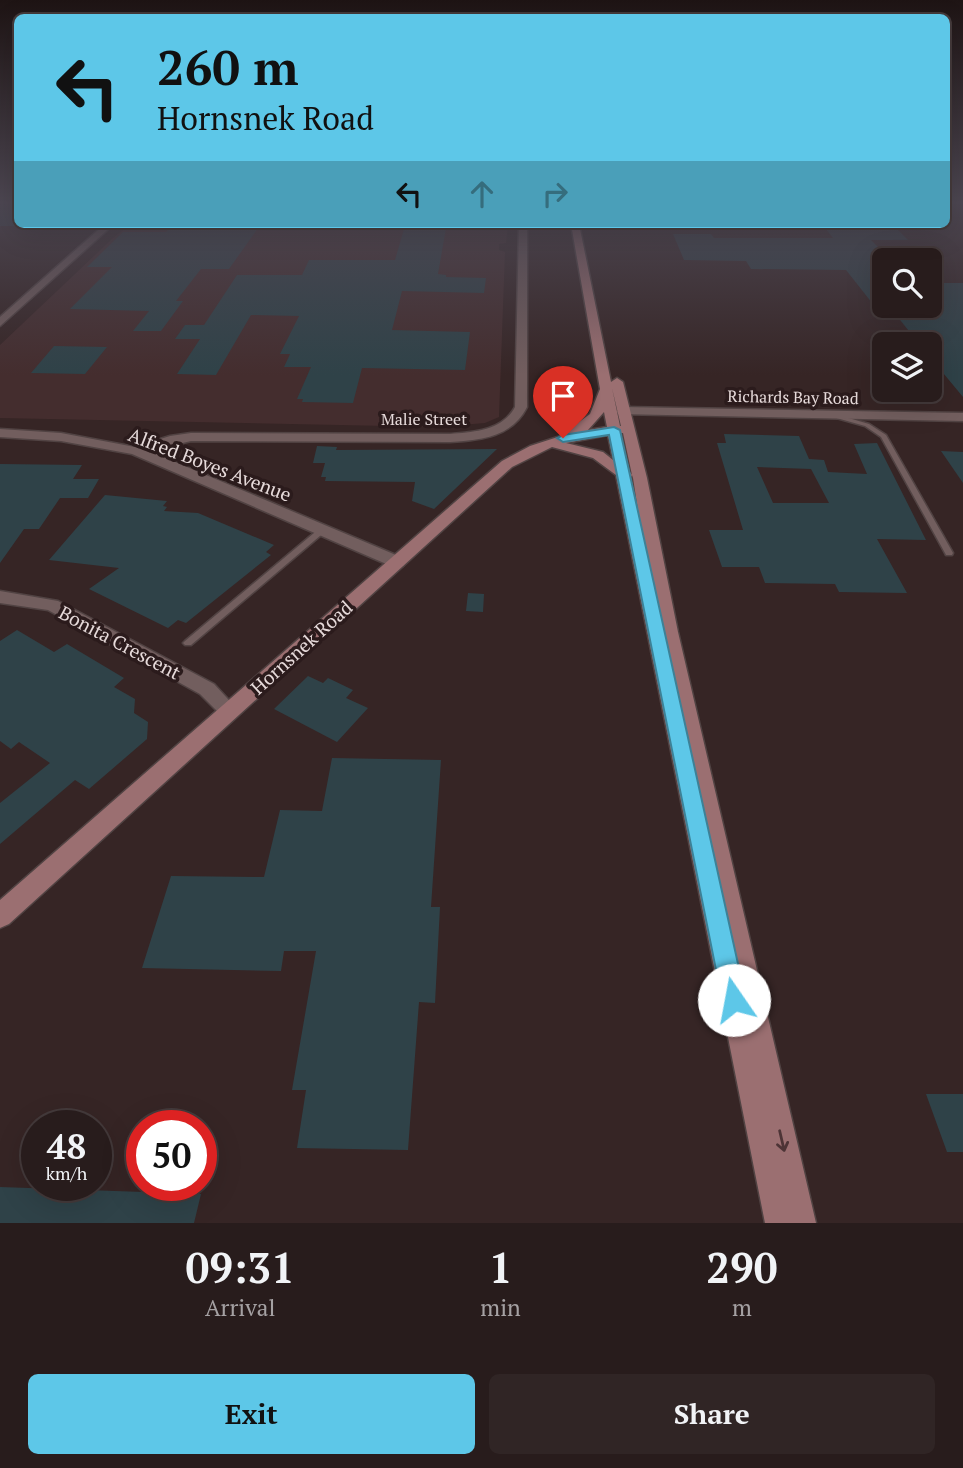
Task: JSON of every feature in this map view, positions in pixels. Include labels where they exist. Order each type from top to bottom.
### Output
[{"type":"main road","points":[[583,261],[604,378],[621,430],[638,510],[781,1223]]},
{"type":"main road","points":[[585,270],[597,300],[623,411],[621,430],[625,475],[638,510],[672,645],[800,1223]]},
{"type":"main road","points":[[555,441],[593,422],[600,413],[604,378]]},
{"type":"main road","name":"Hornsnek Road","points":[[0,916],[507,464],[527,450],[555,441],[621,430]]},
{"type":"main road","points":[[555,441],[598,455],[625,475]]},
{"type":"street","points":[[0,323],[69,261]]},
{"type":"street","name":"Malie Street","points":[[136,452],[170,440],[191,437],[450,438],[476,436],[509,424],[521,407],[523,261]]},
{"type":"street","name":"Richards Bay Road","points":[[623,411],[963,417]]},
{"type":"street","name":"Alfred Boyes Avenue","points":[[0,433],[61,437],[136,452],[397,562]]},
{"type":"street","name":"Bonita Crescent","points":[[0,597],[52,605],[207,689],[229,711]]},
{"type":"lane","points":[[831,415],[867,425],[884,436],[949,553]]},
{"type":"lane","points":[[188,643],[323,530]]},
{"type":"shaded area","points":[[89,261],[505,261],[499,417],[485,423],[437,427],[0,418],[0,345]]},
{"type":"building","points":[[93,261],[235,261],[229,269],[201,269],[176,301],[183,301],[161,331],[133,331],[149,311],[70,309],[112,267],[87,267]]},
{"type":"building","points":[[308,261],[440,261],[438,274],[446,277],[486,278],[484,293],[402,291],[392,330],[470,332],[465,370],[362,368],[353,403],[302,402],[303,399],[297,399],[311,367],[284,367],[290,354],[280,354],[299,316],[251,315],[216,375],[177,374],[200,339],[175,339],[185,325],[204,325],[237,275],[302,275]]},
{"type":"building","points":[[746,261],[872,261],[872,303],[846,270],[751,269]]},
{"type":"building","points":[[942,283],[963,283],[963,397],[942,372],[942,332],[910,332],[899,318],[942,318]]},
{"type":"building","points":[[54,346],[107,347],[85,374],[31,373]]},
{"type":"building","points":[[724,434],[799,436],[809,459],[824,460],[828,472],[867,474],[854,444],[877,443],[926,540],[877,539],[907,593],[839,592],[835,584],[765,583],[759,567],[722,567],[709,530],[743,530],[717,443],[726,443]],"holes":[[[757,467],[811,469],[829,503],[773,503]]]},
{"type":"building","points":[[317,446],[337,447],[336,450],[497,449],[434,509],[412,501],[415,482],[325,481],[326,477],[321,477],[325,463],[313,463]]},
{"type":"building","points":[[941,451],[963,452],[963,483]]},
{"type":"building","points":[[0,464],[82,465],[73,479],[99,479],[88,498],[60,498],[39,529],[24,529],[0,563]]},
{"type":"building","points":[[105,495],[167,501],[163,506],[167,507],[164,511],[198,513],[274,545],[266,552],[271,555],[186,623],[178,620],[168,628],[89,589],[119,568],[49,560]]},
{"type":"building","points":[[468,593],[484,594],[483,612],[466,611]]},
{"type":"building","points":[[17,630],[54,652],[67,644],[124,678],[114,687],[135,699],[134,713],[148,722],[147,739],[89,789],[75,780],[0,844],[0,803],[50,763],[19,742],[11,749],[0,741],[0,641]]},
{"type":"building","points":[[308,676],[323,683],[328,678],[353,690],[346,698],[368,708],[337,742],[274,709]]},
{"type":"building","points":[[332,758],[441,760],[431,907],[440,907],[435,1003],[419,1002],[408,1150],[297,1148],[306,1090],[292,1090],[316,951],[284,951],[281,971],[142,968],[171,876],[264,877],[280,810],[322,811]]},
{"type":"building","points":[[926,1094],[963,1094],[963,1152],[947,1152]]},
{"type":"building","points":[[0,1187],[21,1188],[21,1201],[112,1201],[112,1191],[126,1191],[126,1201],[199,1201],[194,1223],[0,1223]]},
{"type":"route","points":[[563,438],[614,430],[734,1000]]}]
